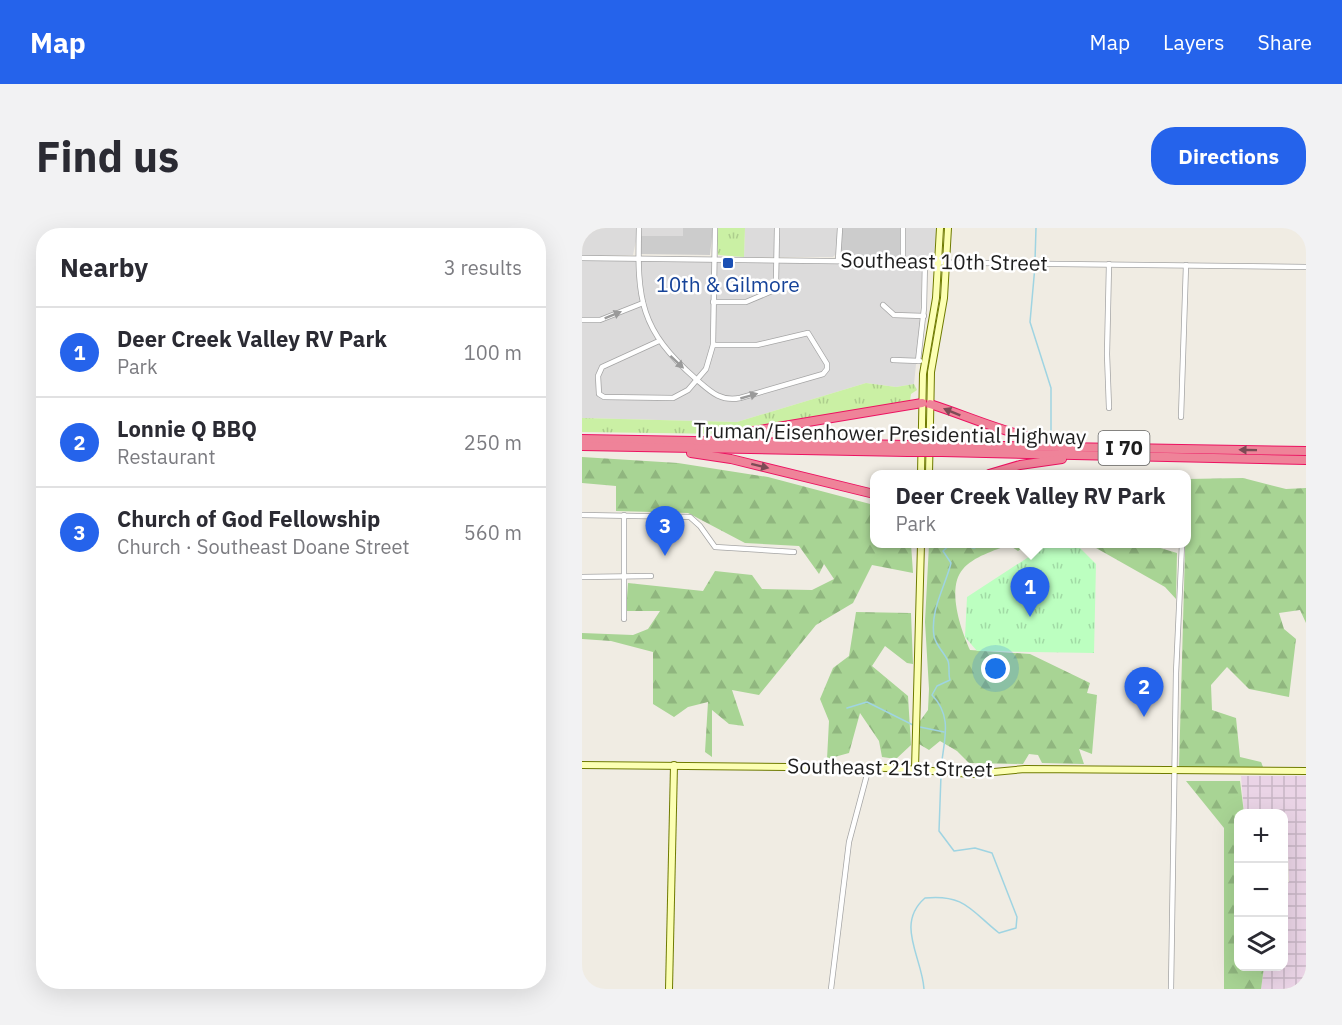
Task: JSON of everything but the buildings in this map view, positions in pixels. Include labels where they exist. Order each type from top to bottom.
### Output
[{"type":"highway","points":[[666,440],[746,433],[926,404],[1028,438],[1132,449]]},
{"type":"highway","name":"Truman/Eisenhower Presidential Highway","points":[[582,439],[1306,460]]},
{"type":"highway","name":"Truman/Eisenhower Presidential Highway","points":[[582,446],[909,448]]},
{"type":"highway","points":[[619,447],[731,459],[870,493]]},
{"type":"highway","name":"Truman/Eisenhower Presidential Highway","points":[[942,449],[1306,451]]},
{"type":"highway","points":[[1005,470],[1033,463],[1110,456]]},
{"type":"street","points":[[639,228],[638,259],[643,303],[658,341],[715,395],[735,399],[823,374],[827,369],[827,364],[808,333],[757,345],[713,345]]},
{"type":"street","points":[[658,341],[602,368],[598,376],[600,396],[669,399],[683,394],[709,363],[713,345],[715,228]]},
{"type":"street","points":[[713,302],[746,302],[769,294],[775,285],[777,228]]},
{"type":"street","points":[[838,260],[840,228]]},
{"type":"street","points":[[903,228],[903,260]]},
{"type":"street","points":[[921,470],[926,404],[942,309],[940,228]]},
{"type":"street","points":[[921,361],[936,298],[948,228]]},
{"type":"street","name":"Southeast 10th Street","points":[[582,258],[942,260],[1306,267]]},
{"type":"street","points":[[925,260],[921,361],[926,404],[929,470]]},
{"type":"street","points":[[1108,264],[1109,408]]},
{"type":"street","points":[[1181,417],[1186,265]]},
{"type":"street","points":[[582,320],[605,319],[643,303]]},
{"type":"street","points":[[883,305],[894,315],[924,316]]},
{"type":"street","points":[[893,360],[921,361]]},
{"type":"street","points":[[582,514],[690,517],[700,526],[715,547],[794,552]]},
{"type":"street","points":[[624,515],[624,619]]},
{"type":"street","points":[[915,769],[921,548]]},
{"type":"street","points":[[1171,989],[1182,548]]},
{"type":"street","points":[[582,577],[651,576]]},
{"type":"street","name":"Southeast 21st Street","points":[[582,765],[869,767],[952,773],[1025,769],[1306,771]]},
{"type":"street","points":[[669,989],[674,765]]},
{"type":"street","points":[[831,989],[848,851],[869,767]]},
{"type":"shaded area","points":[[582,228],[683,228],[683,236],[637,236],[633,255],[582,256]]},
{"type":"shaded area","points":[[683,228],[713,228],[710,255],[641,254],[641,236],[683,236]]},
{"type":"shaded area","points":[[745,228],[838,228],[836,254],[833,257],[744,257]]},
{"type":"shaded area","points":[[841,228],[901,228],[900,254],[896,258],[844,257],[841,250]]},
{"type":"shaded area","points":[[905,228],[937,228],[934,257],[906,257]]},
{"type":"shaded area","points":[[582,260],[919,264],[922,269],[920,325],[914,384],[896,387],[866,383],[737,422],[582,418]]},
{"type":"shaded area","points":[[1241,776],[1306,776],[1306,989],[1261,989],[1263,971],[1288,971],[1288,809],[1244,809]]},
{"type":"green space","points":[[716,228],[745,228],[744,257],[718,255]]},
{"type":"green space","points":[[866,383],[896,387],[914,384],[917,390],[911,394],[910,401],[725,434],[582,432],[582,418],[737,422]]},
{"type":"green space","points":[[582,457],[678,463],[768,477],[870,504],[870,548],[911,548],[913,573],[872,565],[853,603],[816,625],[759,695],[732,690],[744,726],[729,724],[712,710],[712,757],[705,752],[708,702],[688,707],[674,717],[653,704],[653,652],[611,641],[582,639],[582,633],[633,635],[648,629],[660,611],[626,611],[628,583],[703,591],[715,571],[752,575],[762,589],[812,590],[834,579],[824,564],[819,574],[799,546],[745,543],[688,513],[616,511],[616,486],[582,483]]},
{"type":"green space","points":[[1243,478],[1286,489],[1306,488],[1306,623],[1300,610],[1279,613],[1284,629],[1296,639],[1289,697],[1249,689],[1227,667],[1211,685],[1212,710],[1236,718],[1240,757],[1261,762],[1263,767],[1179,767],[1185,548],[1191,548],[1191,479]]},
{"type":"green space","points":[[929,548],[1000,548],[978,557],[963,569],[958,577],[955,598],[959,621],[970,650],[1030,654],[1090,683],[1087,693],[1097,695],[1092,754],[1079,749],[1084,764],[1042,763],[1038,755],[1029,754],[1023,764],[969,763],[957,751],[940,741],[929,750],[919,744],[920,721],[928,710],[925,622]]},
{"type":"green space","points":[[1042,548],[1080,548],[1096,564],[1094,653],[977,651],[965,637],[967,597]]},
{"type":"green space","points":[[1096,548],[1160,548],[1177,553],[1176,599],[1165,587]]},
{"type":"green space","points":[[856,612],[911,613],[913,664],[907,663],[885,646],[872,666],[908,696],[911,745],[896,759],[882,757],[879,741],[860,713],[849,753],[827,759],[829,721],[820,699],[833,668],[849,656]]},
{"type":"green space","points":[[1186,781],[1240,781],[1244,809],[1234,809],[1234,971],[1263,971],[1261,989],[1224,989],[1224,828]]},
{"type":"waterway","points":[[1035,261],[1036,228]]},
{"type":"waterway","points":[[1035,266],[1030,322],[1051,388],[1051,432]]},
{"type":"waterway","points":[[941,770],[945,721],[943,712],[932,695],[937,686],[950,680],[948,661],[935,640],[933,626],[936,608],[951,563],[943,551],[946,548]]},
{"type":"waterway","points":[[847,708],[867,702],[915,726]]},
{"type":"waterway","points":[[920,727],[944,732]]},
{"type":"waterway","points":[[924,989],[911,930],[916,908],[925,898],[939,897],[959,902],[974,911],[999,933],[1016,928],[1017,917],[992,853],[975,848],[954,851],[939,831],[941,775]]},
{"type":"place","name":"10th & Gilmore","points":[[728,263]]},
{"type":"place","name":"Church of God Fellowship","points":[[665,556]]},
{"type":"place","name":"Deer Creek Valley RV Park","points":[[1030,617]]},
{"type":"place","name":"Lonnie Q BBQ","points":[[1144,717]]}]
